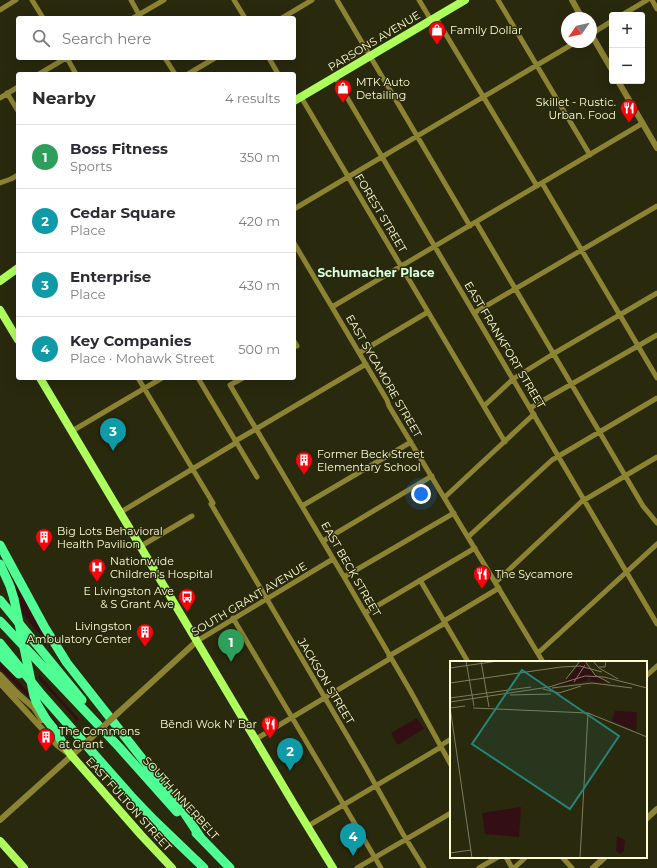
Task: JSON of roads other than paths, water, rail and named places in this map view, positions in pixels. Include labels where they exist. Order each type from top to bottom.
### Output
[{"type":"highway","points":[[0,545],[45,628],[67,663],[181,808],[201,838]]},
{"type":"highway","points":[[0,564],[14,599],[34,696],[46,719],[62,742]]},
{"type":"highway","points":[[0,600],[52,662],[119,747]]},
{"type":"highway","name":"SOUTH INNERBELT","points":[[0,621],[119,747],[230,868]]},
{"type":"highway","points":[[0,642],[42,695],[154,820],[204,868]]},
{"type":"highway","points":[[0,655],[42,695]]},
{"type":"main road","name":"PARSONS AVENUE","points":[[297,99],[465,0]]},
{"type":"main road","points":[[0,281],[16,269]]},
{"type":"main road","points":[[0,310],[16,337]]},
{"type":"main road","points":[[41,380],[334,868]]},
{"type":"main road","name":"EAST FULTON STREET","points":[[62,742],[71,755],[172,868]]},
{"type":"main road","points":[[0,841],[24,868]]},
{"type":"street","points":[[0,10],[16,0]]},
{"type":"street","points":[[32,0],[42,16]]},
{"type":"street","points":[[131,0],[140,16],[164,0]]},
{"type":"street","points":[[234,0],[244,16]]},
{"type":"street","points":[[285,16],[312,0]]},
{"type":"street","points":[[336,0],[470,226]]},
{"type":"street","points":[[419,0],[484,97],[582,250],[657,378]]},
{"type":"street","points":[[498,0],[590,155]]},
{"type":"street","points":[[572,0],[579,12]]},
{"type":"street","points":[[627,12],[647,0]]},
{"type":"street","points":[[652,0],[657,9]]},
{"type":"street","points":[[597,30],[609,23]]},
{"type":"street","points":[[597,44],[609,65]]},
{"type":"street","points":[[296,208],[566,48]]},
{"type":"street","points":[[42,72],[63,60]]},
{"type":"street","points":[[67,60],[75,72]]},
{"type":"street","points":[[166,60],[173,72]]},
{"type":"street","points":[[191,72],[212,60]]},
{"type":"street","points":[[270,60],[277,72]]},
{"type":"street","name":"EAST FRANKFORT STREET","points":[[335,77],[657,624]]},
{"type":"street","points":[[620,84],[657,148]]},
{"type":"street","points":[[0,98],[16,88]]},
{"type":"street","points":[[7,93],[16,108]]},
{"type":"street","name":"FOREST STREET","points":[[297,99],[348,177],[505,442]]},
{"type":"street","points":[[332,308],[643,123]]},
{"type":"street","points":[[0,183],[16,176]]},
{"type":"street","points":[[474,313],[657,206]]},
{"type":"street","points":[[476,222],[625,476],[645,509],[657,523]]},
{"type":"street","name":"EAST SYCAMORE STREET","points":[[296,246],[387,400],[389,406],[542,661]]},
{"type":"street","points":[[484,406],[513,379],[657,293]]},
{"type":"street","points":[[359,353],[428,312]]},
{"type":"street","points":[[530,408],[657,335]]},
{"type":"street","points":[[120,512],[237,440],[366,364]]},
{"type":"street","name":"JACKSON STREET","points":[[139,380],[424,868]]},
{"type":"street","points":[[72,431],[158,380]]},
{"type":"street","points":[[199,380],[258,477]]},
{"type":"street","name":"EAST BECK STREET","points":[[239,380],[230,385],[334,559],[450,763]]},
{"type":"street","points":[[468,537],[552,460],[657,398]]},
{"type":"street","points":[[445,497],[534,414]]},
{"type":"street","points":[[302,506],[411,442]]},
{"type":"street","points":[[496,582],[584,500],[657,457]]},
{"type":"street","points":[[323,541],[432,476]]},
{"type":"street","points":[[344,577],[454,512]]},
{"type":"street","points":[[141,546],[192,516]]},
{"type":"street","points":[[538,653],[657,544]]},
{"type":"street","points":[[365,613],[475,548]]},
{"type":"street","name":"SOUTH GRANT AVENUE","points":[[0,820],[197,641],[334,559]]},
{"type":"street","points":[[420,580],[467,661]]},
{"type":"street","points":[[256,739],[325,698],[499,588]]},
{"type":"street","points":[[234,618],[380,868]]},
{"type":"street","points":[[647,675],[657,666]]},
{"type":"street","name":"EAST FULTON STREET","points":[[0,675],[34,708],[62,742]]},
{"type":"street","name":"EAST FULTON STREET","points":[[0,683],[58,746],[71,755]]},
{"type":"street","points":[[308,826],[450,740]]},
{"type":"street","points":[[647,818],[657,809]]},
{"type":"street","points":[[357,868],[450,814]]},
{"type":"street","points":[[479,868],[496,858]]},
{"type":"street","points":[[507,858],[513,868],[525,858]]},
{"type":"street","points":[[563,858],[572,868]]},
{"type":"street","points":[[593,868],[604,858]]},
{"type":"place","name":"Family Dollar","points":[[437,45]]},
{"type":"place","name":"MTK Auto Detailing","points":[[343,103]]},
{"type":"place","name":"Skillet - Rustic. Urban. Food","points":[[629,123]]},
{"type":"place","name":"Enterprise","points":[[113,451]]},
{"type":"place","name":"Former Beck Street Elementary School","points":[[304,475]]},
{"type":"place","name":"Big Lots Behavioral Health Pavilion","points":[[44,552]]},
{"type":"place","name":"Nationwide Children's Hospital","points":[[97,582]]},
{"type":"place","name":"The Sycamore","points":[[482,589]]},
{"type":"place","name":"E Livingston Ave & S Grant Ave","points":[[187,612]]},
{"type":"place","name":"Livingston Ambulatory Center","points":[[145,647]]},
{"type":"place","name":"Boss Fitness","points":[[231,662]]},
{"type":"place","name":"Běndì Wok N’ Bar","points":[[270,739]]},
{"type":"place","name":"The Commons at Grant","points":[[46,752]]},
{"type":"place","name":"Cedar Square","points":[[290,771]]},
{"type":"place","name":"Key Companies","points":[[353,856]]},
{"type":"district","name":"Schumacher Place","points":[[376,273]]}]
